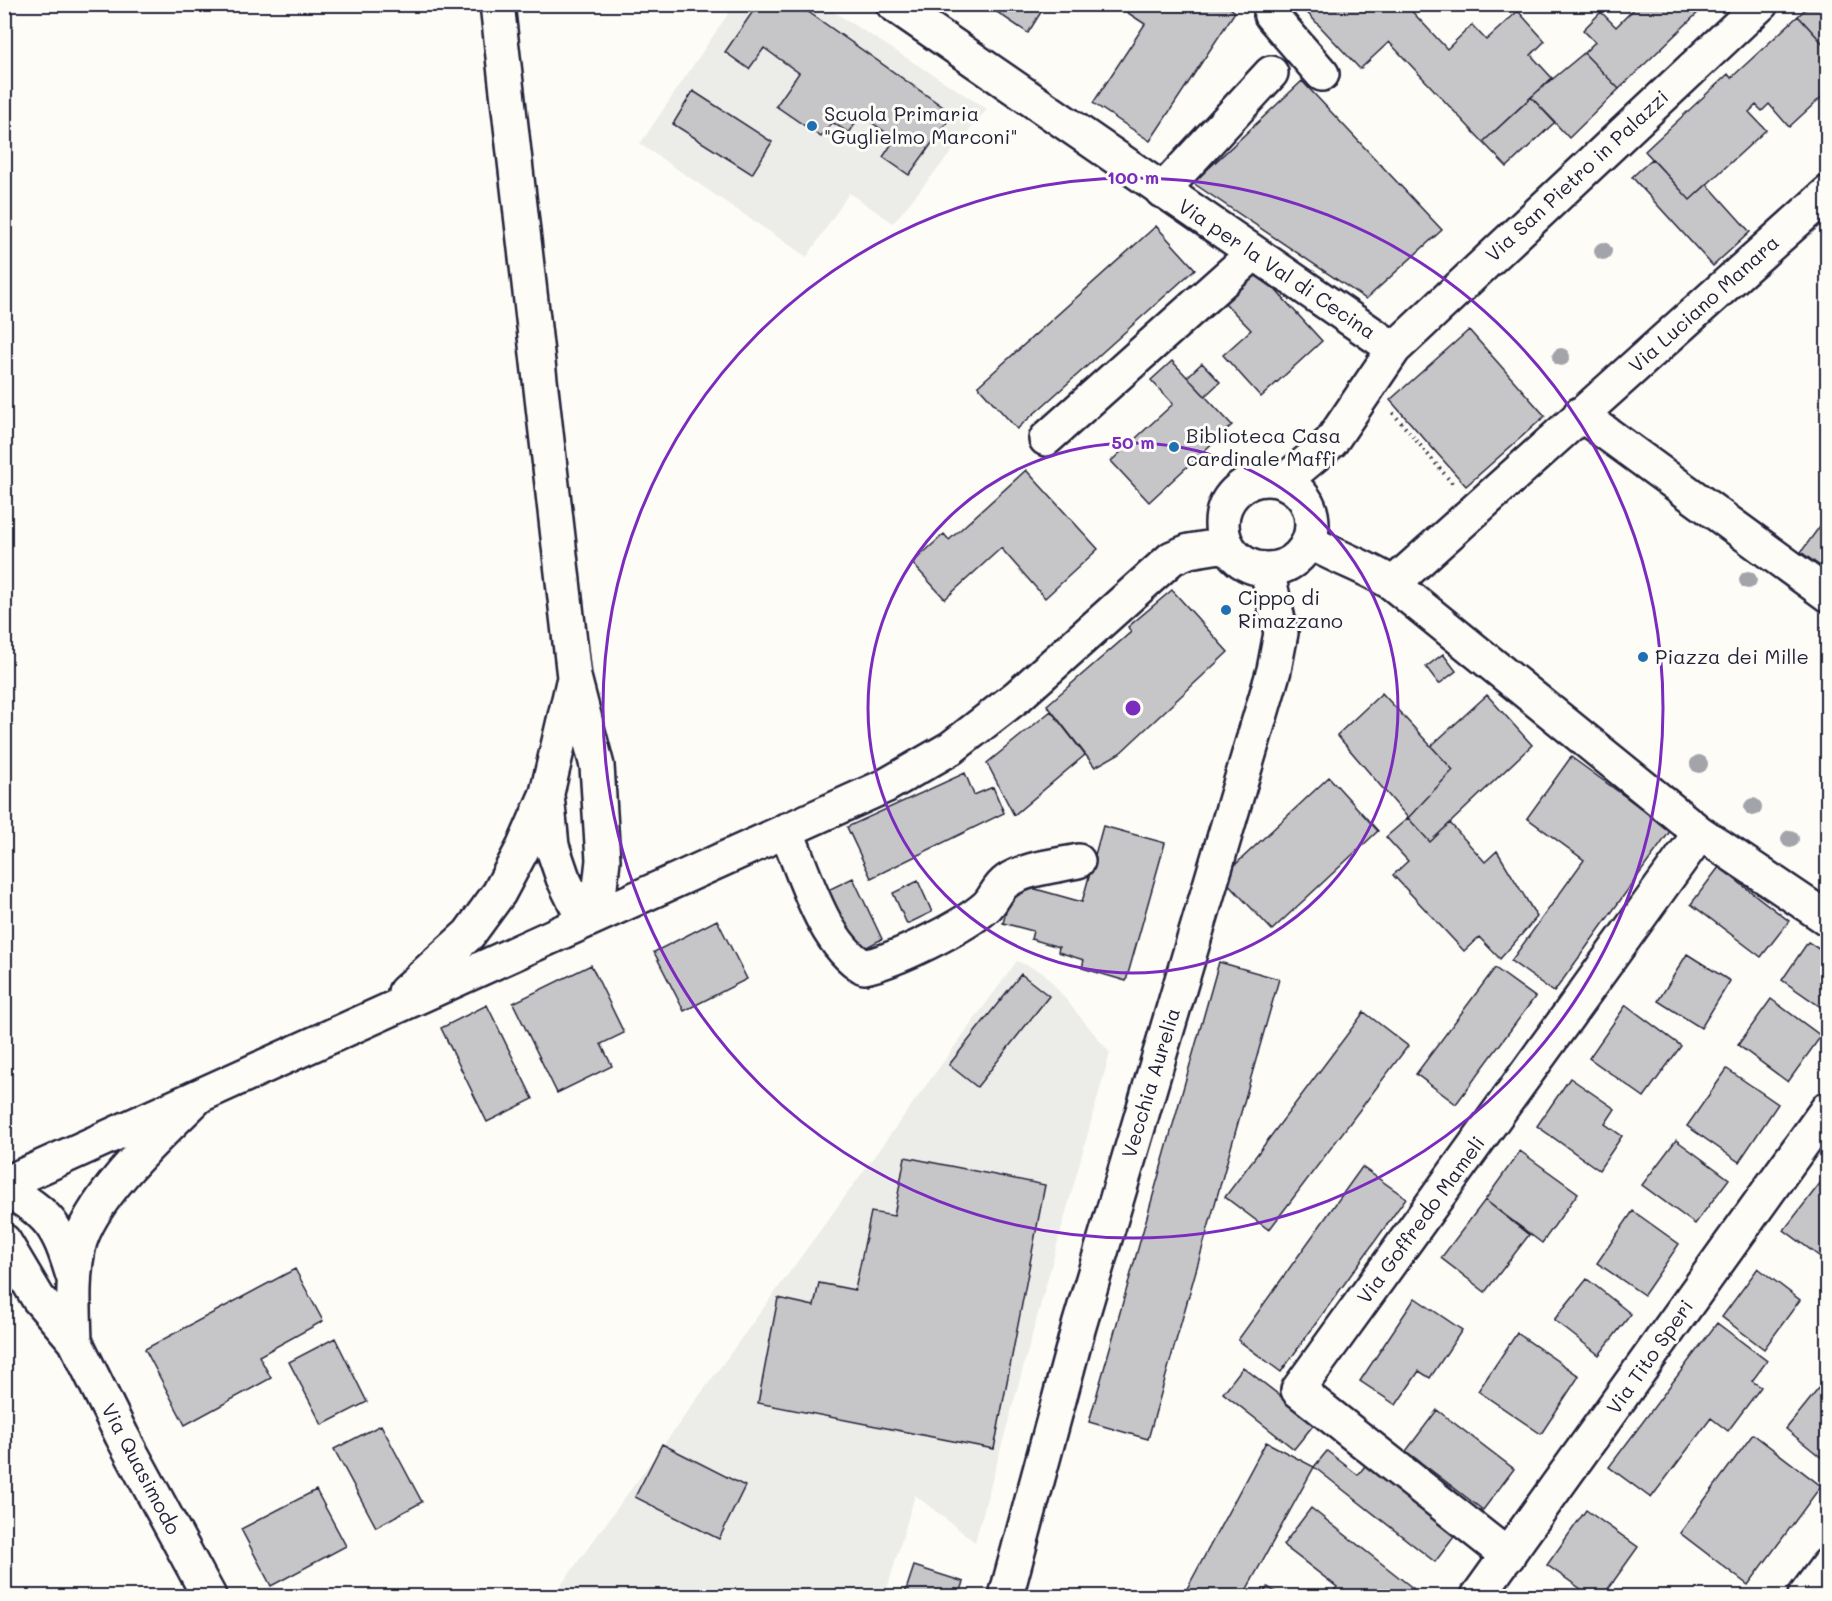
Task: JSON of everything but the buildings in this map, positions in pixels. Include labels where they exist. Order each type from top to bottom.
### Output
[{"type":"main road","points":[[496,4],[574,677],[597,766],[603,860],[590,918]]},
{"type":"main road","points":[[505,80],[519,4]]},
{"type":"main road","name":"Via per la Val di Cecina","points":[[893,4],[1394,349]]},
{"type":"main road","points":[[1276,4],[1270,15],[1322,74]]},
{"type":"main road","name":"Via San Pietro in Palazzi","points":[[1394,349],[1761,4]]},
{"type":"main road","points":[[1162,191],[1271,73]]},
{"type":"main road","name":"Via Luciano Manara","points":[[1393,584],[1827,193]]},
{"type":"main road","points":[[1047,439],[1254,253]]},
{"type":"main road","points":[[1283,482],[1298,472],[1330,442],[1394,349]]},
{"type":"main road","points":[[1581,414],[1825,610]]},
{"type":"main road","points":[[1256,480],[1283,482],[1302,496],[1308,506],[1312,530],[1309,542],[1293,562],[1267,570],[1244,563],[1226,545],[1221,518],[1233,494],[1256,480]]},
{"type":"main road","points":[[1309,542],[1326,552],[1355,562],[1393,584],[1700,833],[1827,919]]},
{"type":"main road","points":[[4,1186],[382,1012],[885,786],[951,748],[1018,696],[1172,558],[1189,551],[1226,545]]},
{"type":"main road","name":"Vecchia Aurelia","points":[[1006,1596],[1082,1315],[1274,670],[1281,633],[1267,570]]},
{"type":"main road","points":[[382,1012],[469,934],[499,893],[523,848],[547,793],[574,677]]},
{"type":"main road","points":[[547,793],[552,846],[562,878],[590,918]]},
{"type":"main road","points":[[786,830],[828,927],[849,958],[864,967],[882,963],[969,919],[989,905],[998,889],[1008,880],[1078,861]]},
{"type":"main road","name":"Via Goffredo Mameli","points":[[1508,1556],[1298,1390],[1700,833]]},
{"type":"main road","name":"Via Quasimodo","points":[[75,1341],[74,1281],[79,1246],[98,1208],[137,1156],[200,1095]]},
{"type":"main road","name":"Via Tito Speri","points":[[1479,1596],[1825,1116]]},
{"type":"main road","name":"Via Quasimodo","points":[[4,1186],[43,1212],[62,1242],[74,1281]]},
{"type":"main road","name":"Via Quasimodo","points":[[4,1241],[38,1298],[75,1341],[122,1436],[209,1596]]},
{"type":"main road","name":"Via Quasimodo","points":[[4,1271],[38,1298]]},
{"type":"main road","points":[[1805,1596],[1827,1565]]},
{"type":"path","points":[[1372,382],[1382,400],[1465,498],[1481,505]]},
{"type":"path","points":[[1825,610],[1827,658]]},
{"type":"shaded area","name":"Scuola Primaria \"Guglielmo Marconi\"","points":[[734,5],[823,5],[987,109],[893,223],[849,193],[807,257],[640,144]]},
{"type":"shaded area","points":[[1017,961],[1044,973],[1110,1053],[975,1542],[915,1495],[885,1596],[553,1596]]},
{"type":"place","name":"Scuola Primaria \"Guglielmo Marconi\"","points":[[812,126]]},
{"type":"place","name":"Biblioteca Casa cardinale Maffi","points":[[1174,447]]},
{"type":"place","name":"Cippo di Rimazzano","points":[[1226,610]]},
{"type":"place","name":"Piazza dei Mille","points":[[1643,657]]}]
